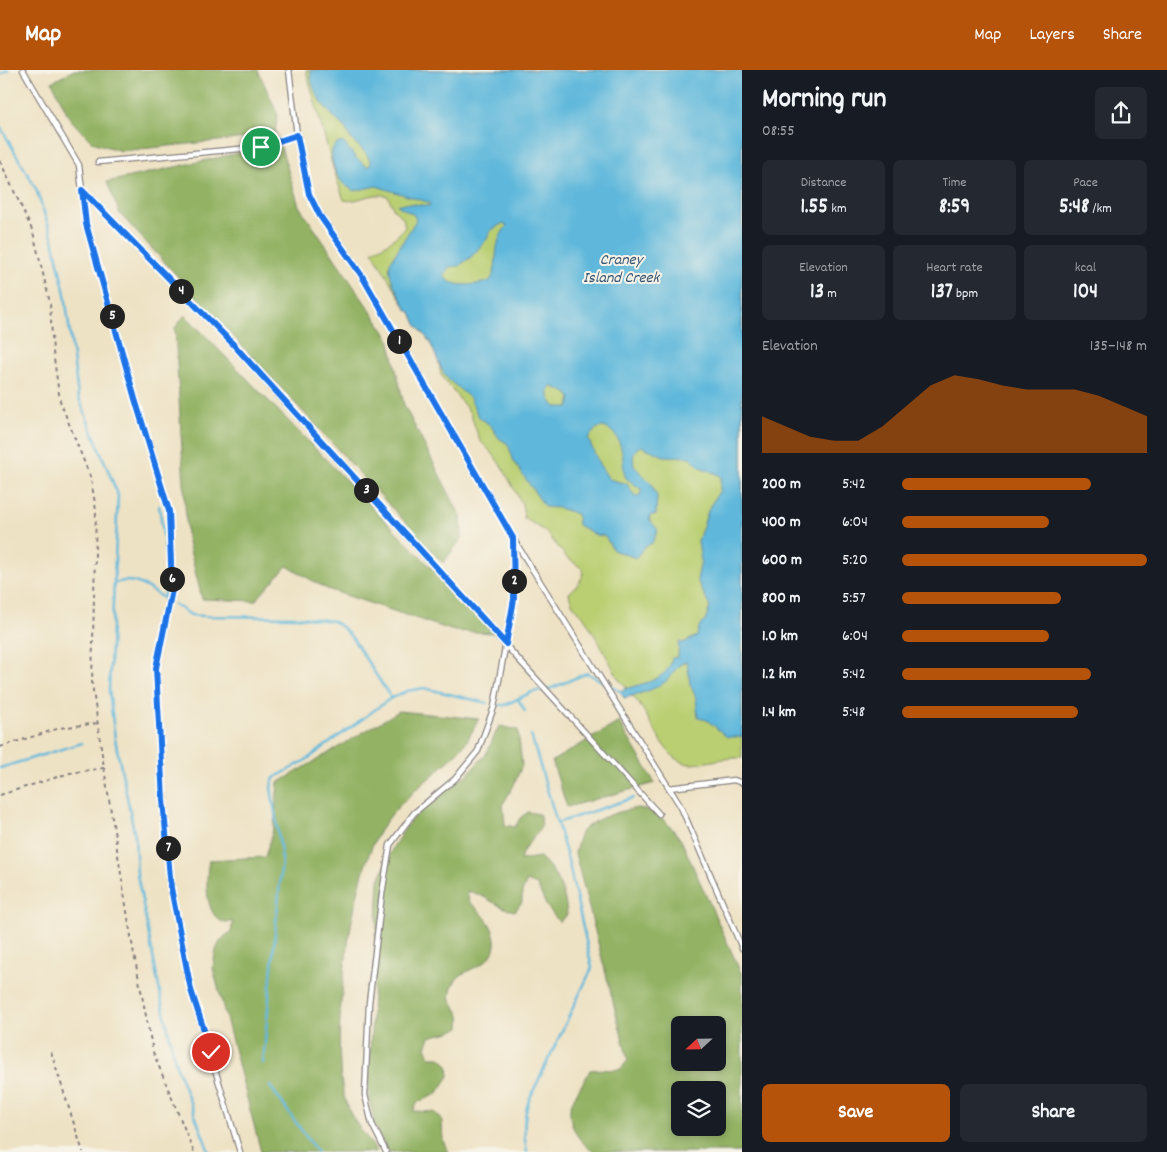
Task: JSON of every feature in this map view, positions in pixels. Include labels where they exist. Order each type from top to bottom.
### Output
[{"type":"lane","points":[[23,70],[79,165],[91,242],[169,511],[172,590],[156,668],[163,800],[171,888],[191,990],[240,1152]]},
{"type":"lane","points":[[289,70],[297,135],[309,194],[320,216],[362,276],[513,538],[681,807],[742,948]]},
{"type":"lane","points":[[98,162],[261,147],[297,135]]},
{"type":"lane","points":[[82,190],[232,343],[659,814]]},
{"type":"lane","points":[[386,1152],[372,1124],[366,1094],[369,1003],[390,845],[414,813],[455,779],[478,751],[494,707],[514,599],[513,538]]},
{"type":"lane","points":[[669,788],[734,780],[742,783]]},
{"type":"path","points":[[0,161],[33,232],[50,303],[52,352],[60,401],[90,479],[96,510],[92,683],[104,768],[133,949],[153,1052],[194,1152]]},
{"type":"path","points":[[0,747],[60,728],[98,723]]},
{"type":"path","points":[[0,796],[70,773],[104,768]]},
{"type":"path","points":[[51,1052],[83,1152]]},
{"type":"green space","points":[[74,70],[258,70],[277,113],[275,135],[121,151],[92,142],[70,119],[52,82]]},
{"type":"green space","name":"Craney Island Creek","points":[[306,70],[607,70],[742,306],[742,758],[729,758],[691,764],[681,762],[665,747],[639,704],[632,696],[624,698],[620,691],[627,687],[619,680],[585,618],[574,606],[570,598],[569,593],[581,579],[583,569],[567,558],[545,531],[524,518],[522,504],[504,470],[493,454],[480,441],[470,413],[441,375],[438,358],[430,342],[416,324],[411,312],[407,310],[372,251],[386,244],[402,231],[405,227],[403,218],[394,210],[388,196],[375,195],[349,201],[344,200],[333,168]]},
{"type":"green space","points":[[280,144],[299,206],[389,338],[404,405],[461,517],[462,538],[443,563],[120,214],[107,182]]},
{"type":"green space","points":[[185,315],[495,633],[454,631],[327,589],[287,566],[255,601],[202,599],[187,538],[175,328]]},
{"type":"green space","points":[[399,711],[479,719],[464,745],[405,800],[384,824],[366,862],[358,894],[344,973],[339,1051],[342,1084],[348,1108],[357,1125],[377,1152],[261,1152],[213,968],[217,947],[222,939],[231,932],[233,922],[221,921],[212,910],[207,884],[209,860],[265,857],[274,826],[278,783]]},
{"type":"green space","points":[[619,722],[655,783],[567,807],[552,761]]},
{"type":"green space","points":[[499,726],[518,730],[522,765],[514,785],[503,804],[505,825],[515,827],[520,818],[528,812],[539,814],[542,825],[524,850],[520,860],[540,857],[546,863],[559,883],[565,899],[567,915],[559,922],[546,905],[537,885],[527,881],[522,892],[522,902],[515,911],[467,891],[469,902],[481,912],[491,926],[494,934],[494,949],[485,962],[462,974],[454,984],[450,995],[460,1016],[460,1027],[430,1037],[426,1047],[430,1057],[440,1057],[448,1065],[449,1076],[437,1094],[418,1102],[413,1111],[434,1112],[442,1119],[443,1141],[449,1152],[388,1152],[376,1130],[368,1092],[379,880],[393,847],[410,821],[440,791],[467,775],[486,754]]},
{"type":"green space","points":[[639,808],[652,812],[668,824],[681,840],[742,975],[742,1152],[594,1152],[584,1144],[573,1128],[570,1116],[571,1105],[590,1070],[621,1069],[628,1060],[575,853],[580,835],[585,828],[616,813]]},
{"type":"water","name":"Craney Island Creek","points":[[311,70],[742,70],[742,737],[727,737],[707,720],[698,718],[696,698],[690,684],[687,662],[677,667],[665,682],[650,690],[624,698],[620,691],[651,681],[665,673],[672,658],[678,657],[679,642],[683,643],[697,636],[699,627],[705,621],[710,607],[697,580],[701,561],[698,541],[709,508],[720,490],[721,476],[700,467],[690,457],[664,456],[641,446],[636,450],[633,457],[634,466],[651,483],[657,496],[656,515],[651,515],[649,519],[658,530],[652,543],[644,547],[636,558],[613,550],[605,536],[596,535],[578,525],[577,514],[559,508],[545,507],[514,462],[508,444],[499,438],[491,426],[478,416],[470,398],[448,379],[430,342],[416,324],[411,312],[407,310],[392,281],[390,263],[416,220],[414,215],[397,205],[429,206],[430,203],[376,186],[354,191],[342,182],[336,174],[332,162],[332,150],[338,143],[344,143],[356,158],[368,167],[371,163],[368,156],[352,140],[345,128],[331,114],[316,94],[311,78]],"holes":[[[503,223],[507,226],[499,240],[495,268],[490,281],[465,285],[453,283],[444,276],[449,267],[459,266],[471,257],[487,239],[490,231]],[[551,386],[567,393],[571,398],[569,407],[556,407],[549,397]],[[603,427],[609,430],[618,439],[622,452],[624,473],[626,478],[642,490],[639,496],[634,495],[627,484],[609,479],[599,464],[588,438],[597,428]]]},
{"type":"waterway","points":[[0,75],[8,70]]},
{"type":"waterway","points":[[0,126],[36,189],[53,239],[65,294],[78,396],[118,495],[109,690],[115,739],[135,836],[137,874],[176,1065],[209,1152]]},
{"type":"waterway","points":[[159,506],[165,552],[164,598]]},
{"type":"waterway","points":[[115,583],[123,581],[136,582],[166,600]]},
{"type":"waterway","points":[[174,604],[191,615],[298,617],[333,621],[353,639],[391,698]]},
{"type":"waterway","points":[[499,705],[505,705],[532,692],[552,688],[587,673],[623,693]]},
{"type":"waterway","points":[[263,1063],[282,859],[271,787],[274,778],[306,760],[391,698],[407,691],[424,688],[487,703]]},
{"type":"waterway","points":[[518,699],[525,711]]},
{"type":"waterway","points":[[527,1152],[524,1126],[529,1100],[592,968],[568,860],[531,735]]},
{"type":"waterway","points":[[0,768],[82,743]]},
{"type":"waterway","points":[[557,823],[633,798]]},
{"type":"waterway","points":[[270,1086],[317,1152]]},
{"type":"route","points":[[211,1052],[191,990],[171,888],[163,800],[156,668],[172,590],[169,511],[135,399],[86,224],[82,190],[232,343],[506,644],[514,599],[513,538],[362,276],[320,216],[309,194],[297,135],[261,147]]}]
